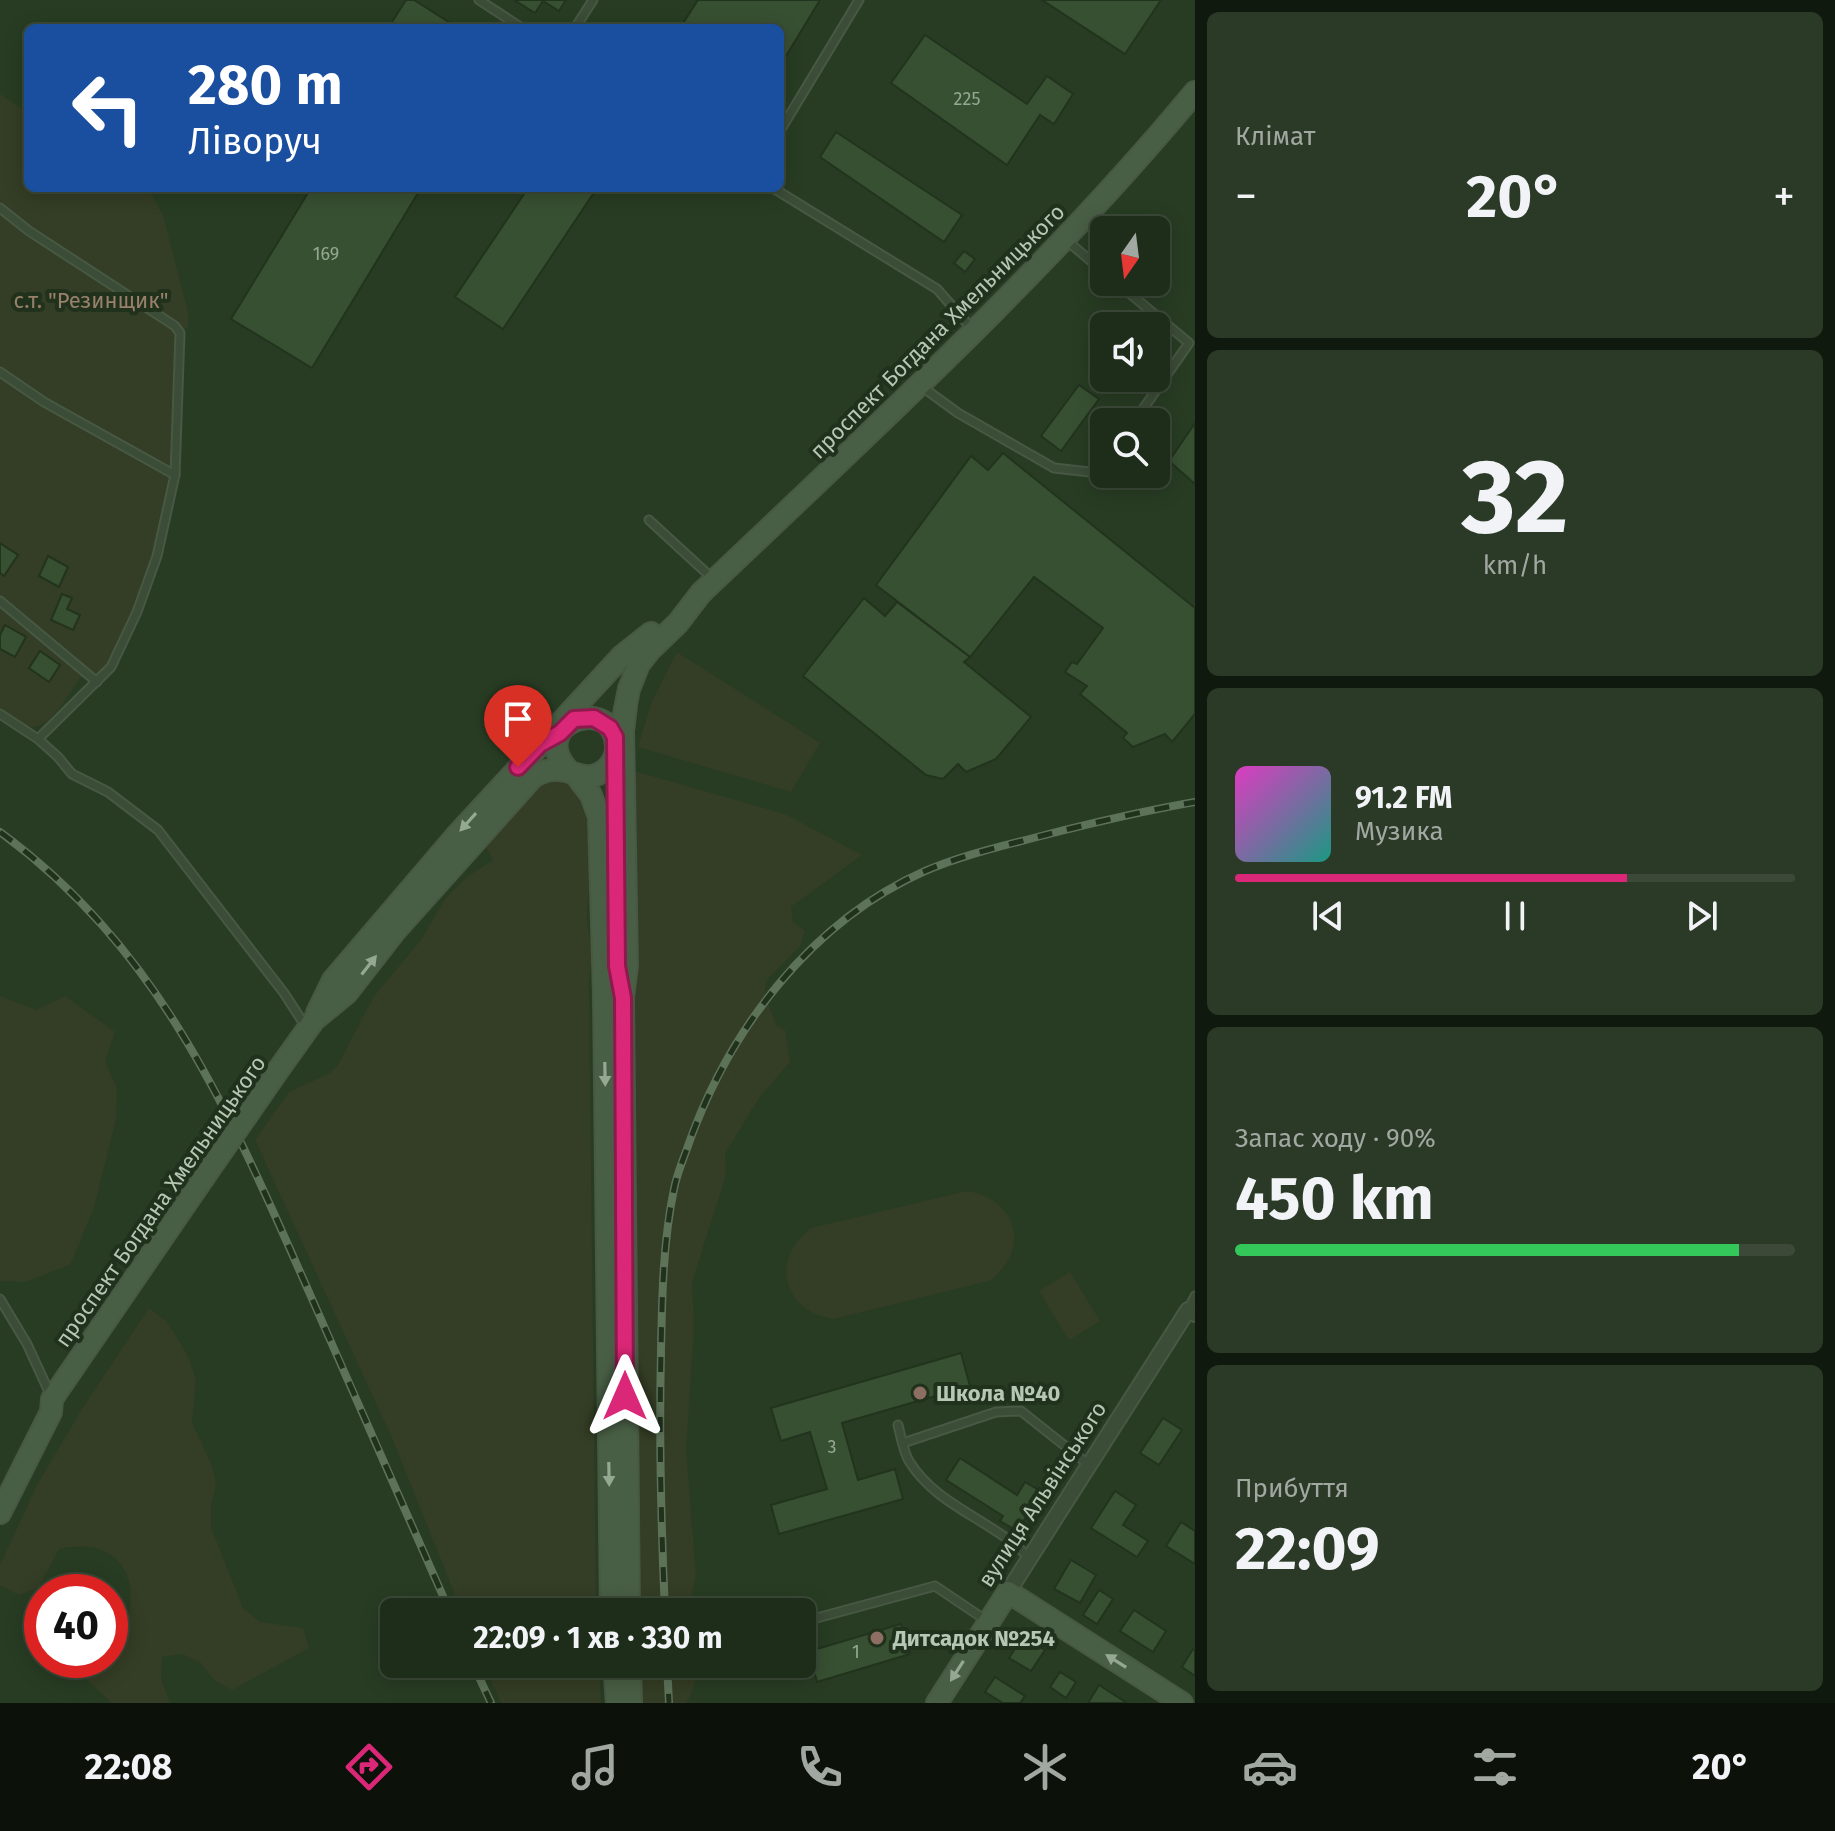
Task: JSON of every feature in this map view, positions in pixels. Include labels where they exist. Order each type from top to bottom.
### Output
[{"type":"main road","name":"проспект Богдана Хмельницького","points":[[311,1025],[347,993],[396,930],[533,777],[543,771],[594,775],[603,771],[616,751],[639,664],[650,650],[708,587],[1066,240],[1195,92]]},
{"type":"main road","name":"проспект Богдана Хмельницького","points":[[540,744],[567,726],[670,613],[708,587]]},
{"type":"main road","name":"проспект Богдана Хмельницького","points":[[0,1487],[30,1437],[198,1186],[311,1025],[333,980],[456,836],[540,744],[622,656],[651,633]]},
{"type":"main road","points":[[626,706],[623,740],[627,965],[623,998],[629,1598]]},
{"type":"main road","points":[[611,1598],[599,817],[591,795],[557,752],[567,726],[594,718],[610,728],[616,751],[617,966],[623,998]]},
{"type":"main road","name":"проспект Богдана Хмельницького","points":[[0,1513],[52,1406]]},
{"type":"main road","points":[[1008,1592],[1168,1699]]},
{"type":"main road","name":"вулиця Альвінського","points":[[937,1703],[1008,1592]]},
{"type":"main road","points":[[615,1678],[617,1703]]},
{"type":"main road","points":[[630,1678],[631,1703]]},
{"type":"street","name":"вулиця Альвінського","points":[[1008,1592],[1191,1312]]},
{"type":"lane","points":[[479,0],[516,24]]},
{"type":"lane","points":[[578,24],[593,0]]},
{"type":"lane","points":[[784,124],[859,0]]},
{"type":"lane","points":[[779,192],[937,289],[974,332]]},
{"type":"lane","points":[[0,208],[29,231],[175,326],[180,333],[175,475],[157,556],[137,612],[111,667],[38,739]]},
{"type":"lane","points":[[1066,240],[1090,260]]},
{"type":"lane","points":[[1133,296],[1189,343],[1144,408]]},
{"type":"lane","points":[[0,372],[44,402],[175,475]]},
{"type":"lane","points":[[919,384],[958,413],[1054,468],[1090,472]]},
{"type":"lane","points":[[649,520],[708,587]]},
{"type":"lane","points":[[0,601],[97,682]]},
{"type":"lane","points":[[0,714],[38,739],[72,774],[108,792],[158,830],[311,1025]]},
{"type":"lane","points":[[1191,1312],[1195,1296]]},
{"type":"lane","points":[[0,1299],[27,1344],[52,1406]]},
{"type":"lane","points":[[903,1443],[996,1412],[1021,1411],[1089,1465]]},
{"type":"lane","points":[[898,1425],[907,1459],[941,1497],[1013,1542],[1030,1558]]},
{"type":"lane","points":[[816,1618],[935,1586],[989,1622]]},
{"type":"green space","name":"с.т. \"Резинщик\"","points":[[0,94],[24,110],[24,192],[150,192],[163,215],[188,312],[188,328],[176,333],[173,441],[168,495],[157,548],[146,580],[103,672],[80,678],[45,723],[30,727],[0,713]]},
{"type":"green space","points":[[677,652],[820,743],[791,792],[638,747],[651,704]]},
{"type":"green space","points":[[631,770],[785,814],[862,855],[791,907],[793,922],[805,931],[800,946],[766,980],[765,996],[777,1026],[785,1030],[790,1062],[759,1098],[725,1154],[726,1173],[692,1282],[694,1329],[686,1449],[696,1576],[691,1598],[634,1598],[634,963],[637,946]]},
{"type":"green space","points":[[555,778],[572,789],[589,820],[591,840],[587,919],[592,950],[589,981],[596,1598],[456,1598],[392,1438],[255,1140],[289,1092],[330,1073],[338,1065],[374,996],[421,940],[445,899],[467,877],[493,860],[483,842],[539,780]]},
{"type":"green space","points":[[0,996],[36,1010],[65,996],[115,1032],[105,1061],[117,1089],[116,1119],[94,1208],[70,1265],[25,1282],[0,1281]]},
{"type":"green space","points":[[967,1191],[998,1204],[1013,1228],[1014,1241],[1010,1255],[1002,1269],[989,1281],[833,1319],[802,1306],[793,1295],[786,1268],[798,1240],[811,1228]]},
{"type":"green space","points":[[1070,1272],[1100,1321],[1069,1340],[1039,1291]]},
{"type":"green space","points":[[149,1308],[166,1321],[189,1358],[196,1380],[192,1423],[211,1463],[216,1484],[211,1505],[211,1527],[243,1608],[260,1622],[303,1628],[309,1648],[232,1690],[214,1680],[201,1663],[182,1654],[162,1657],[161,1679],[170,1703],[112,1703],[85,1678],[128,1678],[131,1600],[128,1574],[114,1557],[100,1549],[82,1546],[59,1549],[46,1574],[24,1574],[24,1593],[19,1595],[0,1585],[0,1565],[37,1485],[80,1412]]},
{"type":"green space","points":[[490,1678],[600,1678],[601,1703],[501,1703]]},
{"type":"green space","points":[[636,1678],[695,1678],[686,1703],[643,1703]]},
{"type":"building","points":[[406,0],[414,0],[452,24],[395,24],[392,22]]},
{"type":"building","points":[[514,0],[566,0],[559,11],[543,1],[535,13]]},
{"type":"building","points":[[698,0],[820,0],[784,59],[784,24],[683,24]]},
{"type":"building","points":[[1042,0],[1161,0],[1125,54]]},
{"type":"building","points":[[925,35],[1027,104],[1047,76],[1073,94],[1054,124],[1040,115],[1007,165],[891,83]]},
{"type":"building","points":[[836,132],[962,215],[944,242],[820,157]]},
{"type":"building","points":[[309,192],[419,192],[312,368],[231,319]]},
{"type":"building","points":[[525,192],[594,192],[503,329],[455,297]]},
{"type":"building","points":[[964,251],[975,259],[965,272],[954,263]]},
{"type":"building","points":[[1079,385],[1099,399],[1061,451],[1041,436]]},
{"type":"building","points":[[1195,423],[1195,484],[1170,460]]},
{"type":"building","points":[[1003,453],[1195,608],[1195,714],[1172,742],[1165,734],[1133,747],[1123,738],[1127,733],[1080,694],[1087,686],[1065,672],[1072,662],[1077,664],[1103,628],[1034,577],[970,657],[876,585],[971,456],[988,470]]},
{"type":"building","points":[[0,543],[18,555],[4,576],[0,573]]},
{"type":"building","points":[[48,556],[68,567],[59,587],[39,576]]},
{"type":"building","points":[[62,594],[72,598],[67,609],[80,615],[73,630],[51,620]]},
{"type":"building","points":[[864,598],[885,616],[897,602],[970,657],[964,662],[1031,717],[996,759],[966,772],[958,764],[943,779],[926,775],[803,676]]},
{"type":"building","points":[[5,625],[26,637],[15,657],[0,649],[0,635]]},
{"type":"building","points":[[40,651],[60,665],[49,682],[29,668]]},
{"type":"building","points":[[961,1353],[970,1386],[842,1423],[858,1480],[895,1469],[903,1499],[779,1534],[771,1505],[827,1489],[810,1432],[781,1441],[771,1408]]},
{"type":"building","points":[[1163,1418],[1182,1430],[1159,1465],[1140,1453]]},
{"type":"building","points":[[960,1458],[1017,1495],[1025,1482],[1042,1492],[1017,1531],[1000,1521],[1003,1516],[946,1480]]},
{"type":"building","points":[[1115,1491],[1136,1505],[1123,1525],[1148,1541],[1137,1557],[1091,1528]]},
{"type":"building","points":[[1181,1522],[1195,1531],[1195,1564],[1166,1546]]},
{"type":"building","points":[[1071,1560],[1096,1575],[1080,1603],[1054,1589]]},
{"type":"building","points":[[1099,1590],[1113,1599],[1097,1624],[1083,1615]]},
{"type":"building","points":[[1134,1610],[1166,1631],[1153,1652],[1120,1631]]},
{"type":"building","points":[[901,1624],[910,1654],[817,1682],[816,1645],[817,1649]]},
{"type":"building","points":[[1023,1636],[1045,1650],[1031,1671],[1009,1658]]},
{"type":"building","points":[[1195,1650],[1195,1676],[1182,1667]]},
{"type":"building","points":[[1060,1672],[1076,1682],[1066,1698],[1050,1687]]},
{"type":"building","points":[[995,1677],[1025,1696],[1020,1703],[1003,1703],[985,1692]]},
{"type":"building","points":[[1099,1685],[1127,1703],[1088,1703]]},
{"type":"railway","points":[[665,1598],[660,1384],[664,1270],[670,1209],[675,1183],[706,1100],[752,1020],[811,949],[846,918],[884,892],[925,871],[1041,836],[1195,802]]},
{"type":"railway","points":[[0,832],[57,879],[106,929],[148,983],[186,1040],[250,1162],[444,1598]]},
{"type":"railway","points":[[479,1678],[491,1703]]},
{"type":"railway","points":[[668,1678],[669,1703]]},
{"type":"place","name":"Школа №40","points":[[920,1393]]},
{"type":"place","name":"Дитсадок №254","points":[[877,1638]]},
{"type":"route","points":[[518,767],[540,744],[560,733],[574,719],[594,718],[610,728],[615,737],[617,966],[623,998],[625,1396]]}]
